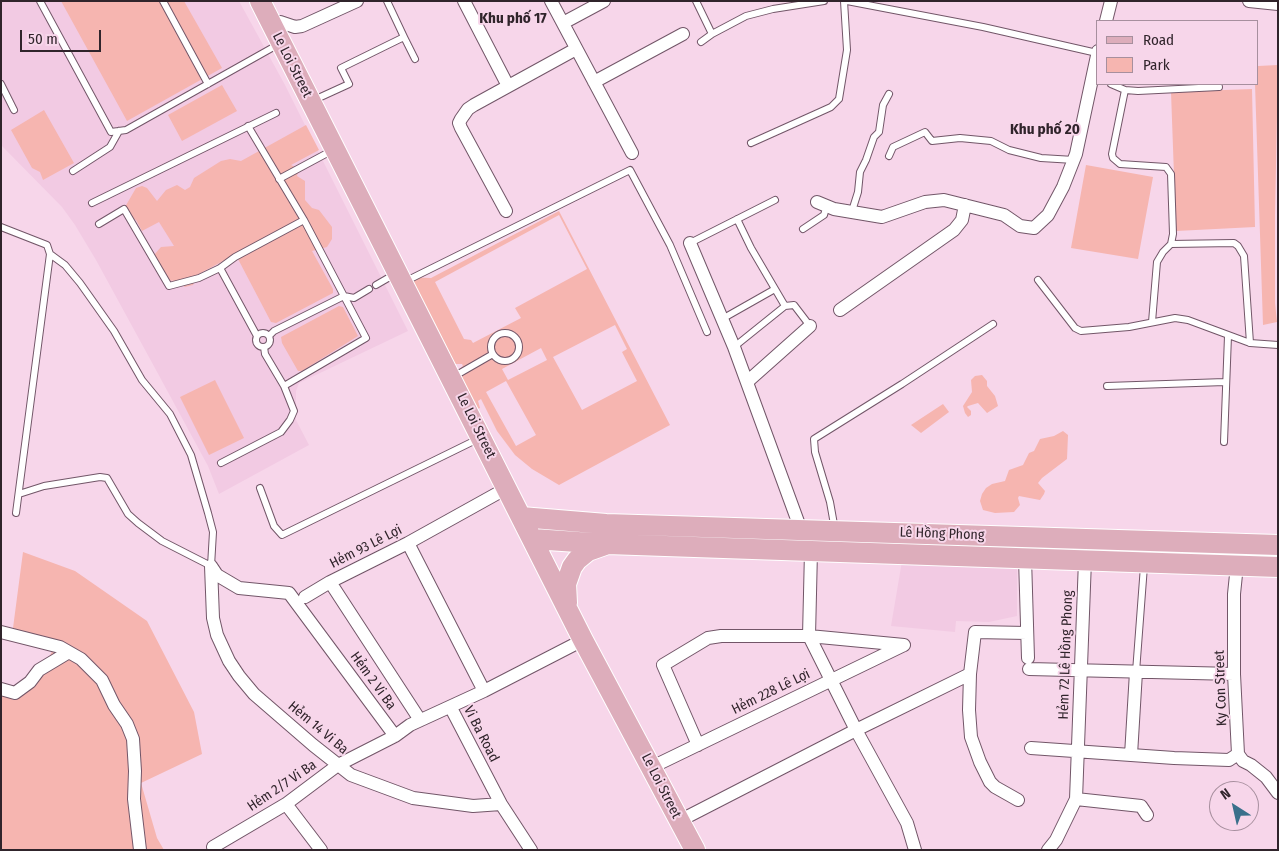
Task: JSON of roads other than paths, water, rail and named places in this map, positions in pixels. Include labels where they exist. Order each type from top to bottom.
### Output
[{"type":"main road","name":"Le Loi Street","points":[[260,1],[584,640],[695,850]]},
{"type":"main road","name":"Lê Hồng Phong","points":[[521,517],[583,522],[806,530],[1274,544]]},
{"type":"main road","points":[[580,542],[583,522]]},
{"type":"main road","points":[[806,530],[812,551]]},
{"type":"main road","points":[[1031,558],[1036,537]]},
{"type":"main road","name":"Lê Hồng Phong","points":[[533,539],[607,544],[1273,566]]},
{"type":"main road","points":[[570,612],[566,599],[566,588],[570,571],[577,560],[584,554],[597,546],[607,544]]},
{"type":"main road","points":[[1273,566],[1274,544]]},
{"type":"street","points":[[272,25],[280,22],[295,27],[302,26],[357,1]]},
{"type":"street","points":[[464,1],[508,86]]},
{"type":"street","points":[[552,1],[632,153]]},
{"type":"street","points":[[563,24],[604,1]]},
{"type":"street","points":[[1106,20],[1111,1]]},
{"type":"street","points":[[1249,1],[1278,4]]},
{"type":"street","points":[[594,82],[683,34]]},
{"type":"street","points":[[506,211],[459,123],[468,109],[576,49]]},
{"type":"street","points":[[822,204],[882,217],[925,202],[944,200],[1004,215],[1020,226],[1034,228],[1048,214],[1063,187],[1074,160],[1095,77],[1096,64]]},
{"type":"street","points":[[840,310],[954,230],[962,220],[965,205]]},
{"type":"street","points":[[690,243],[734,347],[806,530]]},
{"type":"street","points":[[747,382],[810,326]]},
{"type":"street","name":"Hẻm 93 Lê Lợi","points":[[420,720],[330,582],[507,488]]},
{"type":"street","points":[[408,542],[484,691]]},
{"type":"street","points":[[812,551],[809,636],[856,730],[907,824],[916,850]]},
{"type":"street","points":[[1031,558],[1027,634],[1028,664],[1081,671],[1234,674]]},
{"type":"street","name":"Hẻm 72 Lê Hồng Phong","points":[[1076,799],[1085,560]]},
{"type":"street","name":"Ky Con Street","points":[[1237,565],[1234,594],[1234,674],[1238,754]]},
{"type":"street","name":"Hẻm 2 Vi Ba","points":[[211,566],[216,575],[239,588],[289,593],[395,736]]},
{"type":"street","name":"Hẻm 14 Vi Ba","points":[[211,566],[213,618],[217,635],[239,676],[254,694],[338,765],[351,774],[413,798],[473,806],[501,804]]},
{"type":"street","points":[[305,597],[330,582]]},
{"type":"street","points":[[1,632],[60,647],[81,659],[102,680],[114,705],[127,724],[133,739],[134,799],[140,850]]},
{"type":"street","points":[[1018,800],[995,787],[990,782],[980,762],[971,737],[969,710],[970,674],[975,632],[1027,634]]},
{"type":"street","points":[[698,744],[663,665],[708,638],[721,636],[809,636]]},
{"type":"street","name":"Hẻm 228 Lê Lợi","points":[[652,767],[904,645],[809,636]]},
{"type":"street","name":"Vi Ba Road","points":[[530,850],[501,804],[451,708],[584,640]]},
{"type":"street","points":[[1,689],[15,693],[30,682],[39,670],[69,652]]},
{"type":"street","points":[[1131,755],[1136,672]]},
{"type":"street","points":[[679,821],[970,674]]},
{"type":"street","points":[[395,736],[420,720],[451,708]]},
{"type":"street","name":"Hẻm 2/7 Vi Ba","points":[[213,847],[286,804],[338,765],[395,736]]},
{"type":"street","points":[[1031,748],[1229,760],[1238,754],[1244,761],[1266,777],[1278,793]]},
{"type":"street","points":[[1048,850],[1056,840],[1076,799],[1141,806],[1147,815]]},
{"type":"street","points":[[286,804],[321,850]]},
{"type":"lane","points":[[40,1],[111,132],[126,130],[281,43]]},
{"type":"lane","points":[[163,1],[208,84]]},
{"type":"lane","points":[[387,1],[415,59]]},
{"type":"lane","points":[[696,1],[712,34]]},
{"type":"lane","points":[[701,42],[746,16],[824,1]]},
{"type":"lane","points":[[751,143],[826,110],[839,99],[846,50],[846,1],[983,27],[1096,52]]},
{"type":"lane","points":[[310,102],[349,84],[341,68],[404,37]]},
{"type":"lane","points":[[1,84],[14,110]]},
{"type":"lane","points":[[1113,85],[1125,90],[1219,87]]},
{"type":"lane","points":[[1125,90],[1112,154],[1113,158],[1120,164],[1152,165],[1166,168],[1171,174],[1173,234],[1171,244],[1157,262],[1152,322]]},
{"type":"lane","points":[[852,211],[858,192],[860,172],[874,137],[879,132],[883,105],[889,94]]},
{"type":"lane","points":[[92,203],[276,113]]},
{"type":"lane","points":[[248,126],[304,220],[366,338],[284,386]]},
{"type":"lane","points":[[73,171],[110,147],[119,131]]},
{"type":"lane","points":[[889,156],[893,147],[925,132],[932,141],[960,138],[991,141],[1009,150],[1041,158],[1074,160]]},
{"type":"lane","points":[[279,179],[335,149]]},
{"type":"lane","points":[[376,285],[400,278],[630,170],[670,245],[707,332]]},
{"type":"lane","points":[[690,243],[775,200]]},
{"type":"lane","points":[[803,229],[824,215],[822,204]]},
{"type":"lane","points":[[99,224],[124,210],[169,286],[199,278],[220,268],[235,257],[304,220]]},
{"type":"lane","points":[[737,219],[785,306]]},
{"type":"lane","points":[[3,229],[47,245],[50,254],[16,513]]},
{"type":"lane","points":[[1171,244],[1234,243],[1238,246],[1244,256],[1250,343]]},
{"type":"lane","points":[[18,494],[44,486],[100,476],[107,478],[128,514],[147,531],[162,541],[211,566],[213,532],[191,454],[170,414],[142,380],[114,331],[80,283],[65,265],[50,254]]},
{"type":"lane","points":[[220,268],[257,336],[257,344],[264,346],[269,343],[269,336],[274,331],[344,296],[354,298],[369,289]]},
{"type":"lane","points":[[1038,280],[1074,328],[1081,331],[1090,332],[1129,327],[1175,318],[1188,320],[1250,343],[1278,345]]},
{"type":"lane","points":[[722,319],[775,289]]},
{"type":"lane","points":[[734,347],[785,306],[794,304],[810,326]]},
{"type":"lane","points":[[836,531],[830,502],[815,452],[814,438],[902,384],[993,324]]},
{"type":"lane","points":[[257,336],[263,333],[269,336]]},
{"type":"lane","points":[[508,334],[516,338],[519,347],[516,356],[512,359],[508,361],[499,360],[493,354],[491,350],[492,341],[499,335],[508,334]]},
{"type":"lane","points":[[1224,442],[1228,336]]},
{"type":"lane","points":[[221,463],[281,432],[294,411],[284,386],[265,354],[264,346]]},
{"type":"lane","points":[[452,378],[493,354]]},
{"type":"lane","points":[[1107,386],[1225,382]]},
{"type":"lane","points":[[260,488],[274,526],[282,535],[481,438]]},
{"type":"lane","points":[[1136,672],[1144,562]]},
{"type":"district","name":"Khu phố 17","points":[[513,19]]},
{"type":"district","name":"Khu phố 20","points":[[1045,130]]}]
